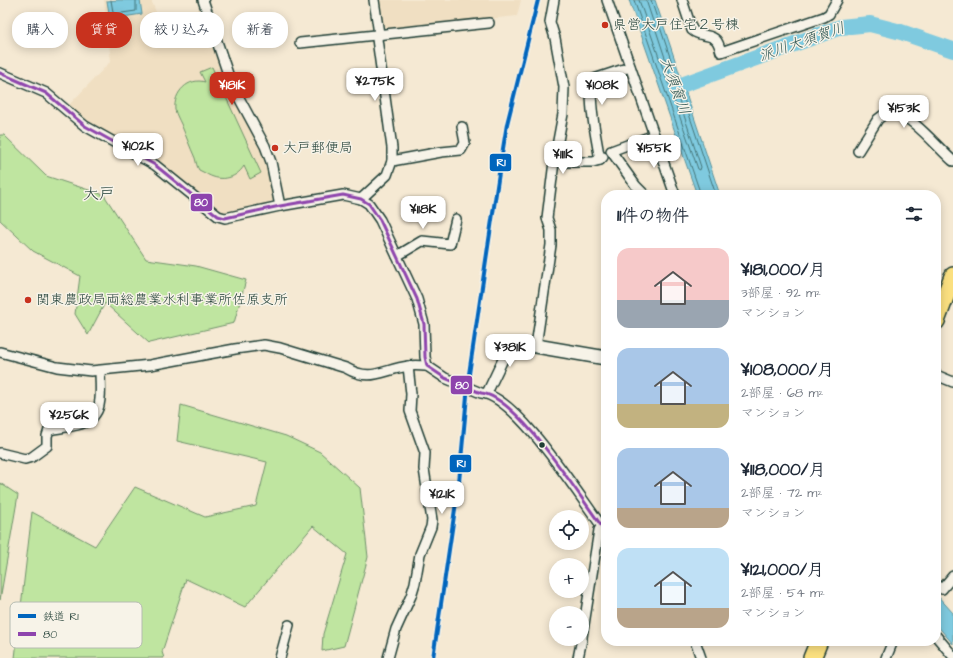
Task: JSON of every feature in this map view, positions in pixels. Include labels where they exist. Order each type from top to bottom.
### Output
[{"type":"highway","points":[[941,308],[953,276]]},
{"type":"highway","points":[[812,658],[817,646]]},
{"type":"main road","points":[[536,346],[601,357]]},
{"type":"street","points":[[203,0],[231,83],[265,146],[271,162],[280,206]]},
{"type":"street","points":[[361,199],[387,175],[392,161],[392,148],[377,39],[379,34],[374,0]]},
{"type":"street","points":[[487,393],[506,351],[511,346],[536,346],[551,245],[552,230],[547,218],[554,162],[563,114],[564,87],[555,38],[550,22],[554,0]]},
{"type":"street","points":[[607,0],[673,190]]},
{"type":"street","points":[[682,0],[692,30],[701,36],[710,36],[716,40],[721,52],[824,17],[828,14],[837,0]]},
{"type":"street","points":[[300,43],[490,22]]},
{"type":"street","points":[[600,160],[592,104],[592,83],[594,78],[630,67]]},
{"type":"street","points":[[0,74],[46,94],[85,126],[155,165],[218,216],[225,218],[280,206],[343,195],[361,199],[369,204],[376,213],[417,299],[424,324],[425,357],[427,366],[445,378],[481,393],[487,393],[517,415],[535,434],[601,525]]},
{"type":"street","points":[[858,151],[878,120],[890,110],[899,113],[914,124],[953,161]]},
{"type":"street","points":[[392,161],[461,150],[465,143],[462,126]]},
{"type":"street","points":[[554,162],[593,162],[600,160],[611,151],[654,135]]},
{"type":"street","points":[[611,151],[640,190]]},
{"type":"street","points":[[397,256],[422,241],[450,244],[456,219]]},
{"type":"street","points":[[0,352],[57,367],[100,371],[150,365],[264,345],[280,348],[346,368],[354,373],[373,375],[408,366],[427,366]]},
{"type":"street","points":[[388,658],[396,629],[411,596],[420,554],[431,527],[432,520],[424,470],[425,453],[410,411],[411,394],[408,366]]},
{"type":"street","points":[[0,453],[25,460],[32,457],[47,446],[47,436],[49,430],[90,420],[95,416],[99,405],[100,371]]},
{"type":"street","points":[[941,377],[953,382]]},
{"type":"street","points":[[587,606],[599,530],[601,530]]},
{"type":"street","points":[[941,588],[953,576]]},
{"type":"street","points":[[280,658],[289,625]]},
{"type":"street","points":[[941,642],[953,656]]},
{"type":"street","points":[[578,658],[580,646]]},
{"type":"street","points":[[697,646],[701,658]]},
{"type":"street","points":[[886,658],[891,646]]},
{"type":"shaded area","points":[[104,0],[151,0],[156,12],[140,12],[140,48],[215,48],[225,86],[229,89],[262,147],[267,163],[273,202],[272,204],[224,214],[213,207],[153,158],[97,128],[67,107],[111,61],[110,48],[132,48],[132,12],[105,12]]},
{"type":"shaded area","points":[[379,0],[521,0],[517,16],[388,29],[382,25]]},
{"type":"shaded area","points":[[202,8],[203,12],[193,12]]},
{"type":"green space","points":[[212,67],[261,173],[250,179],[244,166],[236,174],[226,178],[216,178],[199,170],[175,112],[175,103],[179,92],[183,87],[193,82],[205,82],[200,72]]},
{"type":"green space","points":[[0,135],[4,135],[46,176],[104,195],[146,259],[196,266],[246,280],[234,323],[149,343],[105,303],[88,335],[75,314],[80,276],[33,251],[0,220]]},
{"type":"green space","points":[[181,405],[286,436],[320,452],[360,488],[368,557],[344,646],[322,651],[323,634],[347,554],[313,526],[245,607],[186,579],[162,652],[164,658],[15,658],[16,648],[142,648],[142,602],[22,602],[32,512],[95,546],[135,487],[205,517],[256,506],[267,462],[177,441]]},
{"type":"green space","points":[[0,483],[18,495],[0,600]]},
{"type":"water","points":[[140,0],[142,12],[140,12],[140,14],[132,16],[132,12],[109,12],[107,1]]},
{"type":"water","name":"大須賀川","points":[[629,0],[655,0],[718,190],[695,190]]},
{"type":"water","points":[[941,600],[953,613],[953,644],[941,630]]},
{"type":"waterway","name":"派川大須賀川","points":[[676,87],[841,27],[870,24],[901,32],[953,50]]},
{"type":"railway","points":[[433,658],[459,482],[469,374],[499,173],[507,124],[538,0]]},
{"type":"rail line","name":"R1","points":[[433,658],[459,482],[469,374],[499,173],[507,124],[538,0]]},
{"type":"transit line","name":"80","points":[[0,73],[46,93],[85,126],[155,165],[218,216],[225,218],[280,206],[343,195],[361,199],[369,204],[380,220],[417,299],[424,324],[425,357],[427,366],[445,378],[496,399],[513,412],[530,430],[566,475],[601,525]]},
{"type":"place","name":"県営大戸住宅２号棟","points":[[605,25]]},
{"type":"place","name":"大戸郵便局","points":[[275,148]]},
{"type":"place","name":"関東農政局両総農業水利事業所佐原支所","points":[[28,300]]},
{"type":"district","name":"大戸","points":[[99,194]]}]
